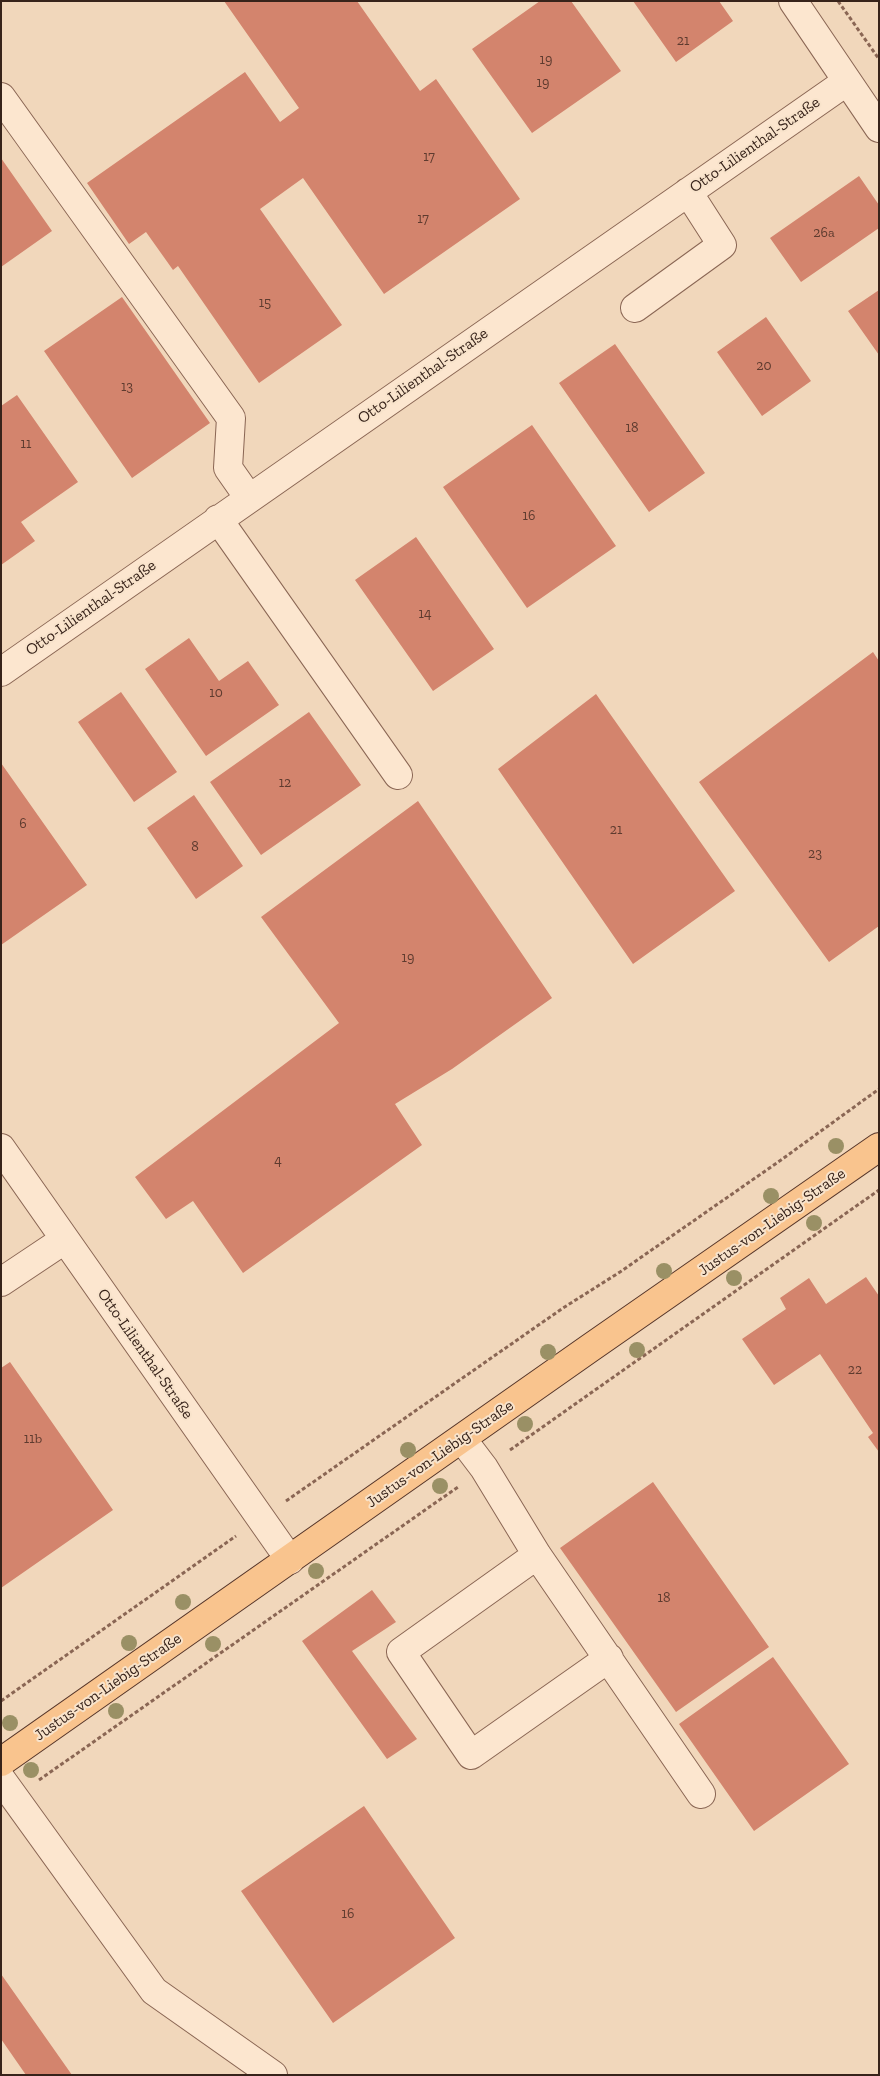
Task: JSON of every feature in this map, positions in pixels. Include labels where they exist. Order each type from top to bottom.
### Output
[{"type":"main road","name":"Justus-von-Liebig-Straße","points":[[1,1762],[462,1439],[877,1152]]},
{"type":"street","points":[[793,1],[846,82],[879,128]]},
{"type":"street","name":"Otto-Lilienthal-Straße","points":[[1,672],[846,82]]},
{"type":"street","points":[[1,97],[231,418],[228,468],[249,498]]},
{"type":"street","points":[[635,308],[722,246],[688,192]]},
{"type":"street","points":[[218,519],[398,775]]},
{"type":"street","name":"Otto-Lilienthal-Straße","points":[[1,1148],[290,1560]]},
{"type":"street","points":[[1,1282],[64,1240]]},
{"type":"street","points":[[462,1439],[484,1468],[537,1555],[701,1794]]},
{"type":"street","points":[[537,1555],[401,1652],[471,1755],[609,1658]]},
{"type":"street","points":[[8,1788],[154,1991],[273,2075]]},
{"type":"path","points":[[838,1],[879,60]]},
{"type":"path","points":[[1,1701],[563,1308],[620,1272],[781,1160],[879,1089]]},
{"type":"path","points":[[8,1788],[484,1468],[879,1190]]},
{"type":"building","points":[[224,1],[357,1],[420,91],[436,79],[520,199],[384,294],[303,178],[260,209],[342,325],[259,383],[178,266],[173,270],[146,232],[129,244],[87,183],[245,72],[280,122],[299,108]]},
{"type":"building","points":[[540,1],[571,1],[621,71],[532,133],[472,49]]},
{"type":"building","points":[[633,1],[719,1],[733,21],[676,62]]},
{"type":"building","points":[[1,158],[52,231],[1,267]]},
{"type":"building","points":[[859,176],[879,205],[879,228],[801,282],[770,238]]},
{"type":"building","points":[[879,290],[879,355],[848,311]]},
{"type":"building","points":[[122,297],[210,423],[132,478],[44,351]]},
{"type":"building","points":[[766,317],[811,381],[762,416],[717,352]]},
{"type":"building","points":[[615,344],[705,473],[649,512],[559,383]]},
{"type":"building","points":[[17,395],[78,482],[21,522],[35,541],[1,565],[1,406]]},
{"type":"building","points":[[532,425],[616,546],[527,608],[443,487]]},
{"type":"building","points":[[416,537],[494,649],[433,691],[355,580]]},
{"type":"building","points":[[189,638],[219,681],[248,661],[279,705],[206,756],[145,669]]},
{"type":"building","points":[[873,652],[879,661],[879,926],[829,962],[699,782]]},
{"type":"building","points":[[121,692],[177,772],[134,802],[78,722]]},
{"type":"building","points":[[596,694],[735,891],[633,964],[498,769]]},
{"type":"building","points":[[309,712],[361,785],[261,855],[210,782]]},
{"type":"building","points":[[1,763],[87,885],[1,945]]},
{"type":"building","points":[[194,795],[243,866],[196,899],[147,828]]},
{"type":"building","points":[[418,801],[552,998],[452,1069],[395,1104],[422,1145],[243,1273],[193,1201],[166,1219],[135,1177],[339,1023],[261,917]]},
{"type":"building","points":[[866,1277],[879,1296],[879,1452],[868,1437],[873,1433],[820,1354],[774,1385],[742,1339],[786,1309],[780,1298],[809,1278],[826,1304]]},
{"type":"building","points":[[10,1362],[113,1510],[1,1588],[1,1368]]},
{"type":"building","points":[[653,1482],[769,1647],[676,1712],[560,1548]]},
{"type":"building","points":[[372,1590],[396,1622],[352,1651],[417,1739],[387,1759],[302,1641]]},
{"type":"building","points":[[773,1657],[849,1764],[754,1831],[679,1724]]},
{"type":"building","points":[[364,1806],[455,1938],[333,2023],[241,1891]]},
{"type":"building","points":[[1,1974],[72,2075],[26,2075],[1,2039]]}]
